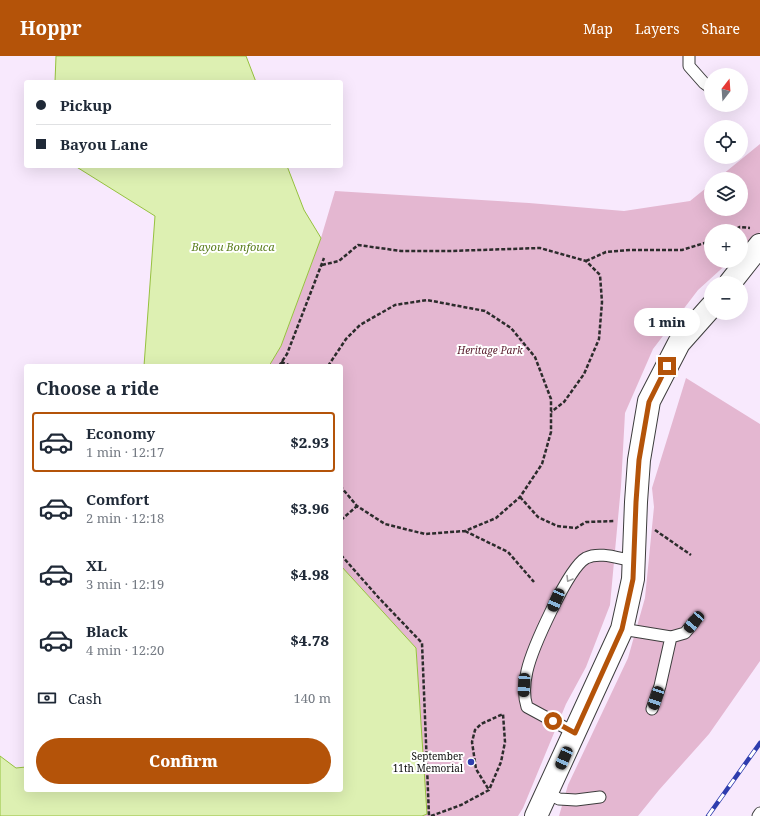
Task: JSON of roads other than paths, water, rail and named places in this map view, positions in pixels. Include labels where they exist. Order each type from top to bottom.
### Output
[{"type":"street","points":[[736,276],[760,245]]},
{"type":"street","points":[[536,816],[622,629],[633,579],[639,460],[649,402],[679,343],[704,315]]},
{"type":"lane","points":[[689,56],[689,66],[704,83]]},
{"type":"lane","points":[[575,733],[527,707],[524,696],[527,670],[556,600],[576,567],[586,558],[597,555],[634,561]]},
{"type":"lane","points":[[622,629],[671,637],[686,633],[694,622]]},
{"type":"lane","points":[[652,709],[662,680],[671,637]]},
{"type":"lane","points":[[547,793],[559,799],[571,800],[600,797]]},
{"type":"water","points":[[56,56],[246,56],[255,80],[55,80]]},
{"type":"water","name":"Bayou Bonfouca","points":[[78,168],[288,168],[304,210],[321,238],[281,346],[270,364],[144,364],[155,216]]},
{"type":"water","points":[[343,568],[416,648],[427,814],[422,816],[0,816],[0,756],[16,768],[24,767],[24,792],[343,792]]},
{"type":"railway","points":[[708,816],[760,743]]},
{"type":"place","name":"September 11th Memorial","points":[[471,762]]},
{"type":"park label","name":"Heritage Park","points":[[490,350]]}]
